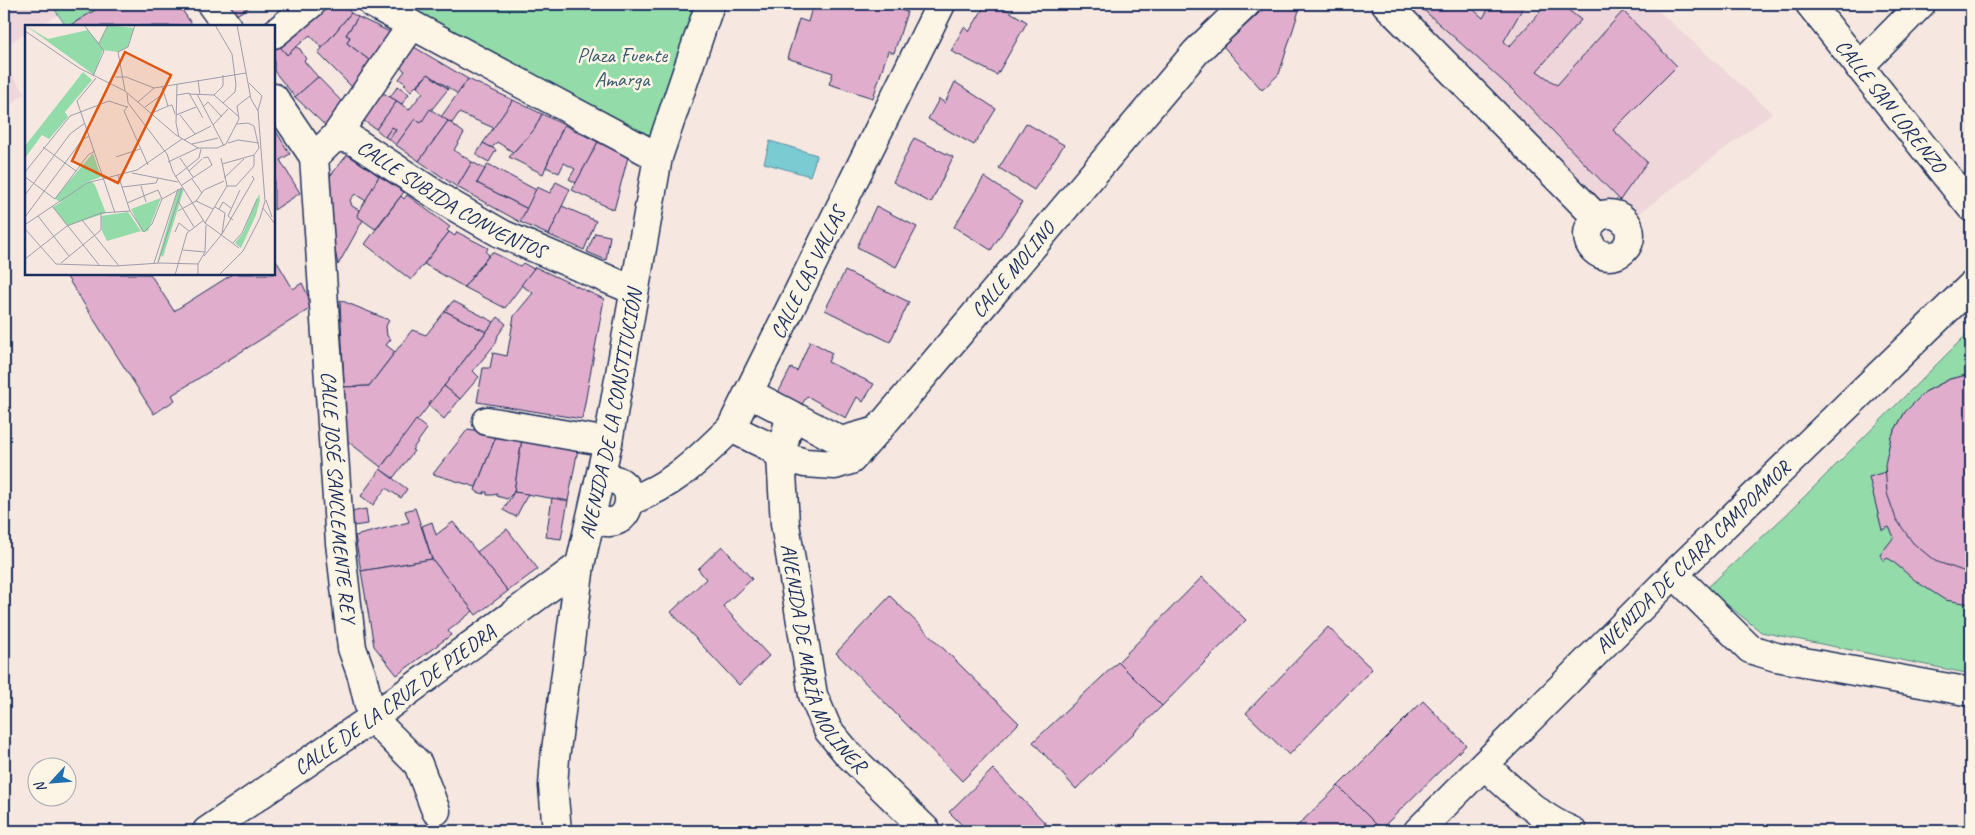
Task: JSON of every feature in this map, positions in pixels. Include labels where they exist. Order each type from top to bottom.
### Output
[{"type":"street","points":[[212,4],[226,25]]},
{"type":"street","points":[[275,33],[310,4]]},
{"type":"street","points":[[373,4],[658,157]]},
{"type":"street","name":"CALLE LAS VALLAS","points":[[630,501],[653,492],[688,470],[731,428],[941,4]]},
{"type":"street","name":"CALLE MOLINO","points":[[731,428],[768,446],[781,456],[805,463],[835,466],[851,460],[1196,52],[1246,4]]},
{"type":"street","points":[[1386,4],[1598,218]]},
{"type":"street","name":"CALLE SAN LORENZO","points":[[1810,4],[1971,207]]},
{"type":"street","points":[[1859,67],[1921,4]]},
{"type":"street","name":"AVENIDA DE LA CONSTITUCIÓN","points":[[557,831],[553,786],[555,758],[580,565],[608,442],[658,157],[707,5]]},
{"type":"street","points":[[335,136],[412,25]]},
{"type":"street","points":[[275,99],[314,157]]},
{"type":"street","name":"CALLE SUBIDA CONVENTOS","points":[[314,157],[335,136],[351,139],[450,204],[502,234],[634,290]]},
{"type":"street","name":"CALLE JOSÉ SANCLEMENTE REY","points":[[314,157],[340,543],[352,648],[362,676],[372,718]]},
{"type":"street","name":"AVENIDA DE CLARA CAMPOAMOR","points":[[1418,831],[1674,574],[1971,286]]},
{"type":"street","points":[[749,392],[790,416],[841,441],[877,431]]},
{"type":"street","name":"AVENIDA DE MARÍA MOLINER","points":[[790,416],[781,456],[785,524],[813,695],[828,730],[848,754],[927,831]]},
{"type":"street","points":[[487,421],[608,442]]},
{"type":"street","points":[[592,516],[605,522],[613,522],[625,514],[630,501],[626,487],[620,482],[614,479],[600,480]]},
{"type":"street","name":"CALLE DE LA CRUZ DE PIEDRA","points":[[207,831],[372,718],[580,565]]},
{"type":"street","points":[[1674,574],[1750,649],[1776,657],[1971,692]]},
{"type":"street","points":[[372,718],[418,764],[436,812]]},
{"type":"street","points":[[555,758],[574,821],[574,831]]},
{"type":"street","points":[[1484,765],[1522,799],[1557,825],[1572,831]]},
{"type":"shaded area","points":[[4,4],[51,4],[58,15],[40,25],[25,25],[25,34],[4,46]]},
{"type":"shaded area","points":[[1385,4],[1651,4],[1772,113],[1637,215],[1620,200],[1597,218]]},
{"type":"shaded area","points":[[4,64],[25,93],[4,110]]},
{"type":"green space","points":[[51,4],[105,4],[71,25],[65,25]]},
{"type":"green space","name":"Plaza Fuente Amarga","points":[[373,4],[702,4],[658,157]]},
{"type":"green space","points":[[1971,330],[1971,674],[1761,632],[1707,588],[1787,514]]},
{"type":"water","points":[[770,141],[817,155],[810,176],[764,163]]},
{"type":"building","points":[[105,4],[178,4],[192,25],[71,25]]},
{"type":"building","points":[[225,4],[254,4],[233,17]]},
{"type":"building","points":[[320,4],[343,4],[351,13],[322,48],[310,35],[287,55],[276,42]]},
{"type":"building","points":[[813,4],[882,4],[907,12],[894,53],[888,51],[873,98],[829,84],[833,73],[787,58],[799,19],[808,22]]},
{"type":"building","points":[[986,4],[997,4],[1027,22],[997,75],[951,51],[964,27],[969,32]]},
{"type":"building","points":[[1269,4],[1301,4],[1279,74],[1262,90],[1223,46]]},
{"type":"building","points":[[1417,4],[1467,4],[1483,18],[1491,4],[1525,4],[1504,41],[1509,47],[1547,4],[1561,4],[1581,20],[1537,71],[1557,85],[1623,11],[1677,66],[1613,130],[1647,162],[1620,200],[1515,92]]},
{"type":"building","points":[[351,13],[358,17],[346,35],[350,37],[347,43],[377,66],[357,92],[318,53]]},
{"type":"building","points":[[358,17],[390,32],[379,46],[387,53],[377,66],[347,43],[350,37],[346,35]]},
{"type":"building","points":[[275,43],[287,55],[296,47],[300,49],[306,59],[304,61],[318,77],[295,97],[275,72]]},
{"type":"building","points":[[409,44],[468,79],[458,94],[428,74],[411,91],[404,85],[406,84],[399,79],[405,71],[396,64]]},
{"type":"building","points":[[428,74],[448,89],[421,123],[415,119],[396,145],[389,139],[396,130],[392,127],[385,137],[376,129],[397,101],[409,110],[423,92],[417,87]]},
{"type":"building","points":[[318,77],[347,107],[330,130],[295,97]]},
{"type":"building","points":[[468,79],[513,100],[494,128],[459,113],[452,123],[441,117]]},
{"type":"building","points":[[955,82],[996,109],[974,145],[928,119],[939,99],[945,103]]},
{"type":"building","points":[[398,86],[409,94],[402,104],[390,97]]},
{"type":"building","points":[[378,90],[397,101],[376,129],[358,117]]},
{"type":"building","points":[[513,100],[542,114],[534,130],[513,152],[497,142],[492,148],[483,143]]},
{"type":"building","points":[[430,109],[448,121],[419,161],[396,145],[415,119],[421,123]]},
{"type":"building","points":[[542,114],[564,125],[543,174],[509,157],[534,130]]},
{"type":"building","points":[[448,121],[464,133],[454,150],[472,162],[457,187],[419,161]]},
{"type":"building","points":[[1026,123],[1064,145],[1034,190],[999,168]]},
{"type":"building","points":[[564,125],[598,142],[576,183],[569,179],[575,169],[564,163],[559,173],[546,167]]},
{"type":"building","points":[[392,127],[396,130],[389,139],[385,137]]},
{"type":"building","points":[[275,130],[290,154],[280,160],[300,193],[275,209]]},
{"type":"building","points":[[914,138],[953,157],[931,203],[893,182]]},
{"type":"building","points":[[598,142],[628,157],[614,210],[572,190]]},
{"type":"building","points":[[483,143],[496,150],[489,162],[476,155]]},
{"type":"building","points":[[348,154],[379,176],[366,201],[355,194],[350,200],[352,206],[359,210],[357,216],[363,220],[338,265],[322,186]]},
{"type":"building","points":[[472,162],[485,169],[477,183],[528,209],[520,222],[457,187]]},
{"type":"building","points":[[488,164],[536,190],[528,209],[477,183]]},
{"type":"building","points":[[379,176],[404,192],[375,229],[357,216]]},
{"type":"building","points":[[984,177],[1022,202],[991,250],[954,227]]},
{"type":"building","points":[[556,182],[570,189],[549,235],[520,222],[537,187],[550,193]]},
{"type":"building","points":[[407,195],[450,227],[447,230],[449,232],[411,280],[365,244],[401,196],[404,199]]},
{"type":"building","points":[[562,206],[596,221],[584,250],[549,235]]},
{"type":"building","points":[[876,206],[917,227],[896,267],[857,247]]},
{"type":"building","points":[[449,232],[455,236],[457,232],[488,248],[486,252],[489,255],[464,287],[424,264]]},
{"type":"building","points":[[595,233],[610,236],[606,260],[587,252]]},
{"type":"building","points":[[492,252],[520,266],[523,263],[534,269],[505,308],[464,287]]},
{"type":"building","points":[[275,259],[293,289],[302,283],[310,300],[311,308],[172,395],[175,400],[154,414],[66,275],[151,275],[174,311],[231,275],[275,275]]},
{"type":"building","points":[[535,267],[604,299],[582,419],[477,402],[483,368],[490,368],[493,353],[507,356],[514,316],[533,293],[521,285]]},
{"type":"building","points":[[845,271],[909,302],[890,342],[825,310]]},
{"type":"building","points":[[340,300],[389,320],[386,326],[387,336],[391,339],[386,345],[395,352],[369,386],[344,387]]},
{"type":"building","points":[[453,301],[494,322],[486,332],[445,311]]},
{"type":"building","points":[[445,311],[486,332],[381,467],[346,440],[344,387],[369,386],[412,330],[426,335]]},
{"type":"building","points":[[498,317],[506,324],[498,335],[496,343],[473,371],[479,377],[460,399],[444,386]]},
{"type":"building","points":[[810,341],[832,353],[828,362],[874,384],[863,402],[857,397],[846,418],[807,396],[801,406],[778,393],[791,368],[797,371]]},
{"type":"building","points":[[1971,374],[1971,604],[1945,600],[1917,582],[1891,560],[1887,558],[1884,561],[1880,555],[1894,537],[1889,527],[1882,530],[1869,477],[1885,472],[1891,437],[1905,412],[1925,392],[1950,379]]},
{"type":"building","points":[[1971,374],[1971,572],[1935,561],[1913,543],[1896,519],[1887,493],[1885,465],[1891,437],[1905,412],[1925,392],[1950,379]]},
{"type":"building","points":[[444,386],[460,399],[444,419],[428,405]]},
{"type":"building","points":[[416,420],[427,429],[412,450],[414,451],[393,478],[380,469]]},
{"type":"building","points":[[468,429],[497,434],[476,487],[433,474]]},
{"type":"building","points":[[497,434],[522,439],[514,492],[507,499],[497,496],[497,494],[487,495],[487,492],[484,492],[484,494],[475,490]]},
{"type":"building","points":[[522,439],[578,449],[568,501],[514,492]]},
{"type":"building","points":[[380,469],[407,489],[401,498],[386,488],[373,505],[361,496]]},
{"type":"building","points":[[514,492],[528,494],[516,517],[503,510]]},
{"type":"building","points":[[552,498],[568,501],[561,539],[546,537]]},
{"type":"building","points":[[415,508],[432,559],[361,571],[355,536],[409,522],[405,511]]},
{"type":"building","points":[[366,509],[368,524],[353,526],[351,512]]},
{"type":"building","points":[[432,522],[436,535],[453,522],[508,591],[476,615],[432,559],[422,526]]},
{"type":"building","points":[[507,529],[538,569],[508,591],[477,552]]},
{"type":"building","points":[[722,546],[752,579],[723,606],[769,656],[739,685],[671,612],[706,579],[698,569]]},
{"type":"building","points":[[432,559],[473,611],[448,631],[451,635],[397,675],[374,646],[361,571]]},
{"type":"building","points":[[1202,577],[1246,620],[1162,706],[1118,662]]},
{"type":"building","points":[[890,596],[1019,723],[962,781],[836,653]]},
{"type":"building","points":[[1328,627],[1372,669],[1289,755],[1246,713]]},
{"type":"building","points":[[1118,662],[1162,706],[1076,789],[1033,742]]},
{"type":"building","points":[[1423,701],[1466,745],[1381,829],[1338,786]]},
{"type":"building","points":[[993,769],[1053,831],[968,831],[949,812]]},
{"type":"building","points":[[1338,786],[1381,829],[1379,831],[1292,831]]}]
